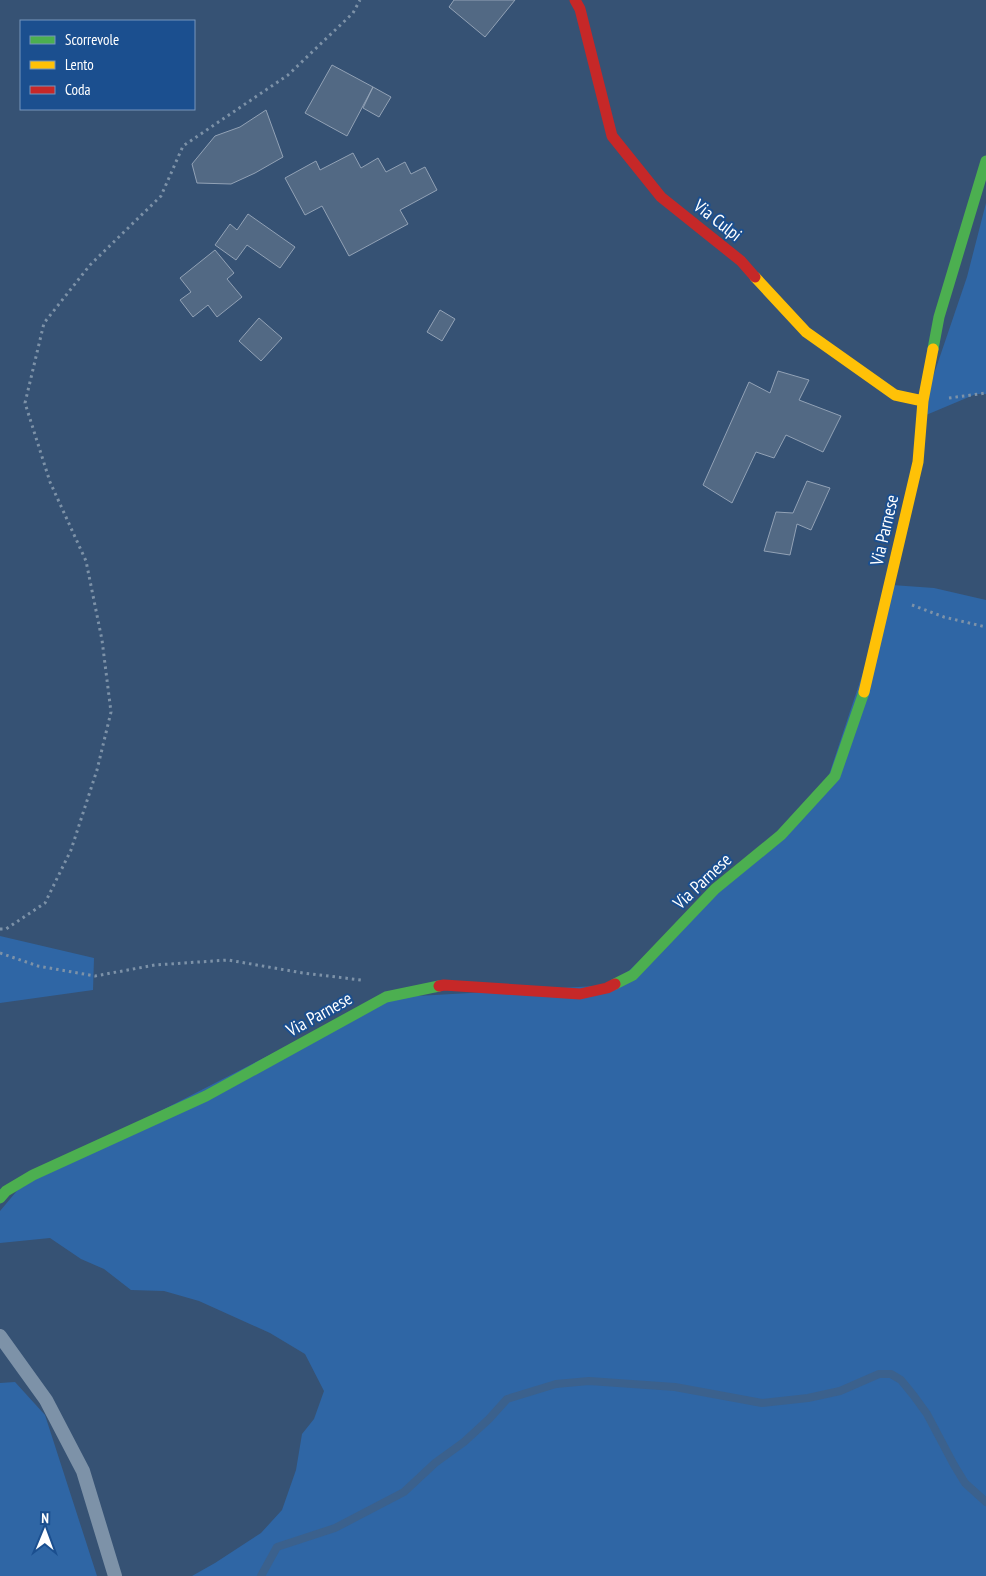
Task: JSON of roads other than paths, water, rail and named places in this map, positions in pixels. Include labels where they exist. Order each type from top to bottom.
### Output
[{"type":"street","name":"Via Culpi","points":[[575,0],[580,9],[612,136],[661,197],[741,261],[806,332],[895,395],[923,401]]},
{"type":"street","name":"Via Parnese","points":[[0,1198],[6,1191],[33,1175],[206,1096],[386,997],[444,985],[580,994],[607,988],[633,975],[715,889],[781,836],[835,776],[864,694],[918,462],[923,401],[939,316],[986,161]]},
{"type":"lane","points":[[0,1336],[46,1400],[83,1472],[115,1576]]},
{"type":"waterway","points":[[261,1576],[277,1547],[335,1528],[404,1492],[435,1463],[464,1442],[507,1399],[556,1384],[589,1381],[675,1387],[762,1403],[808,1398],[840,1391],[879,1374],[891,1374],[901,1380],[927,1414],[965,1483],[986,1502]]}]
